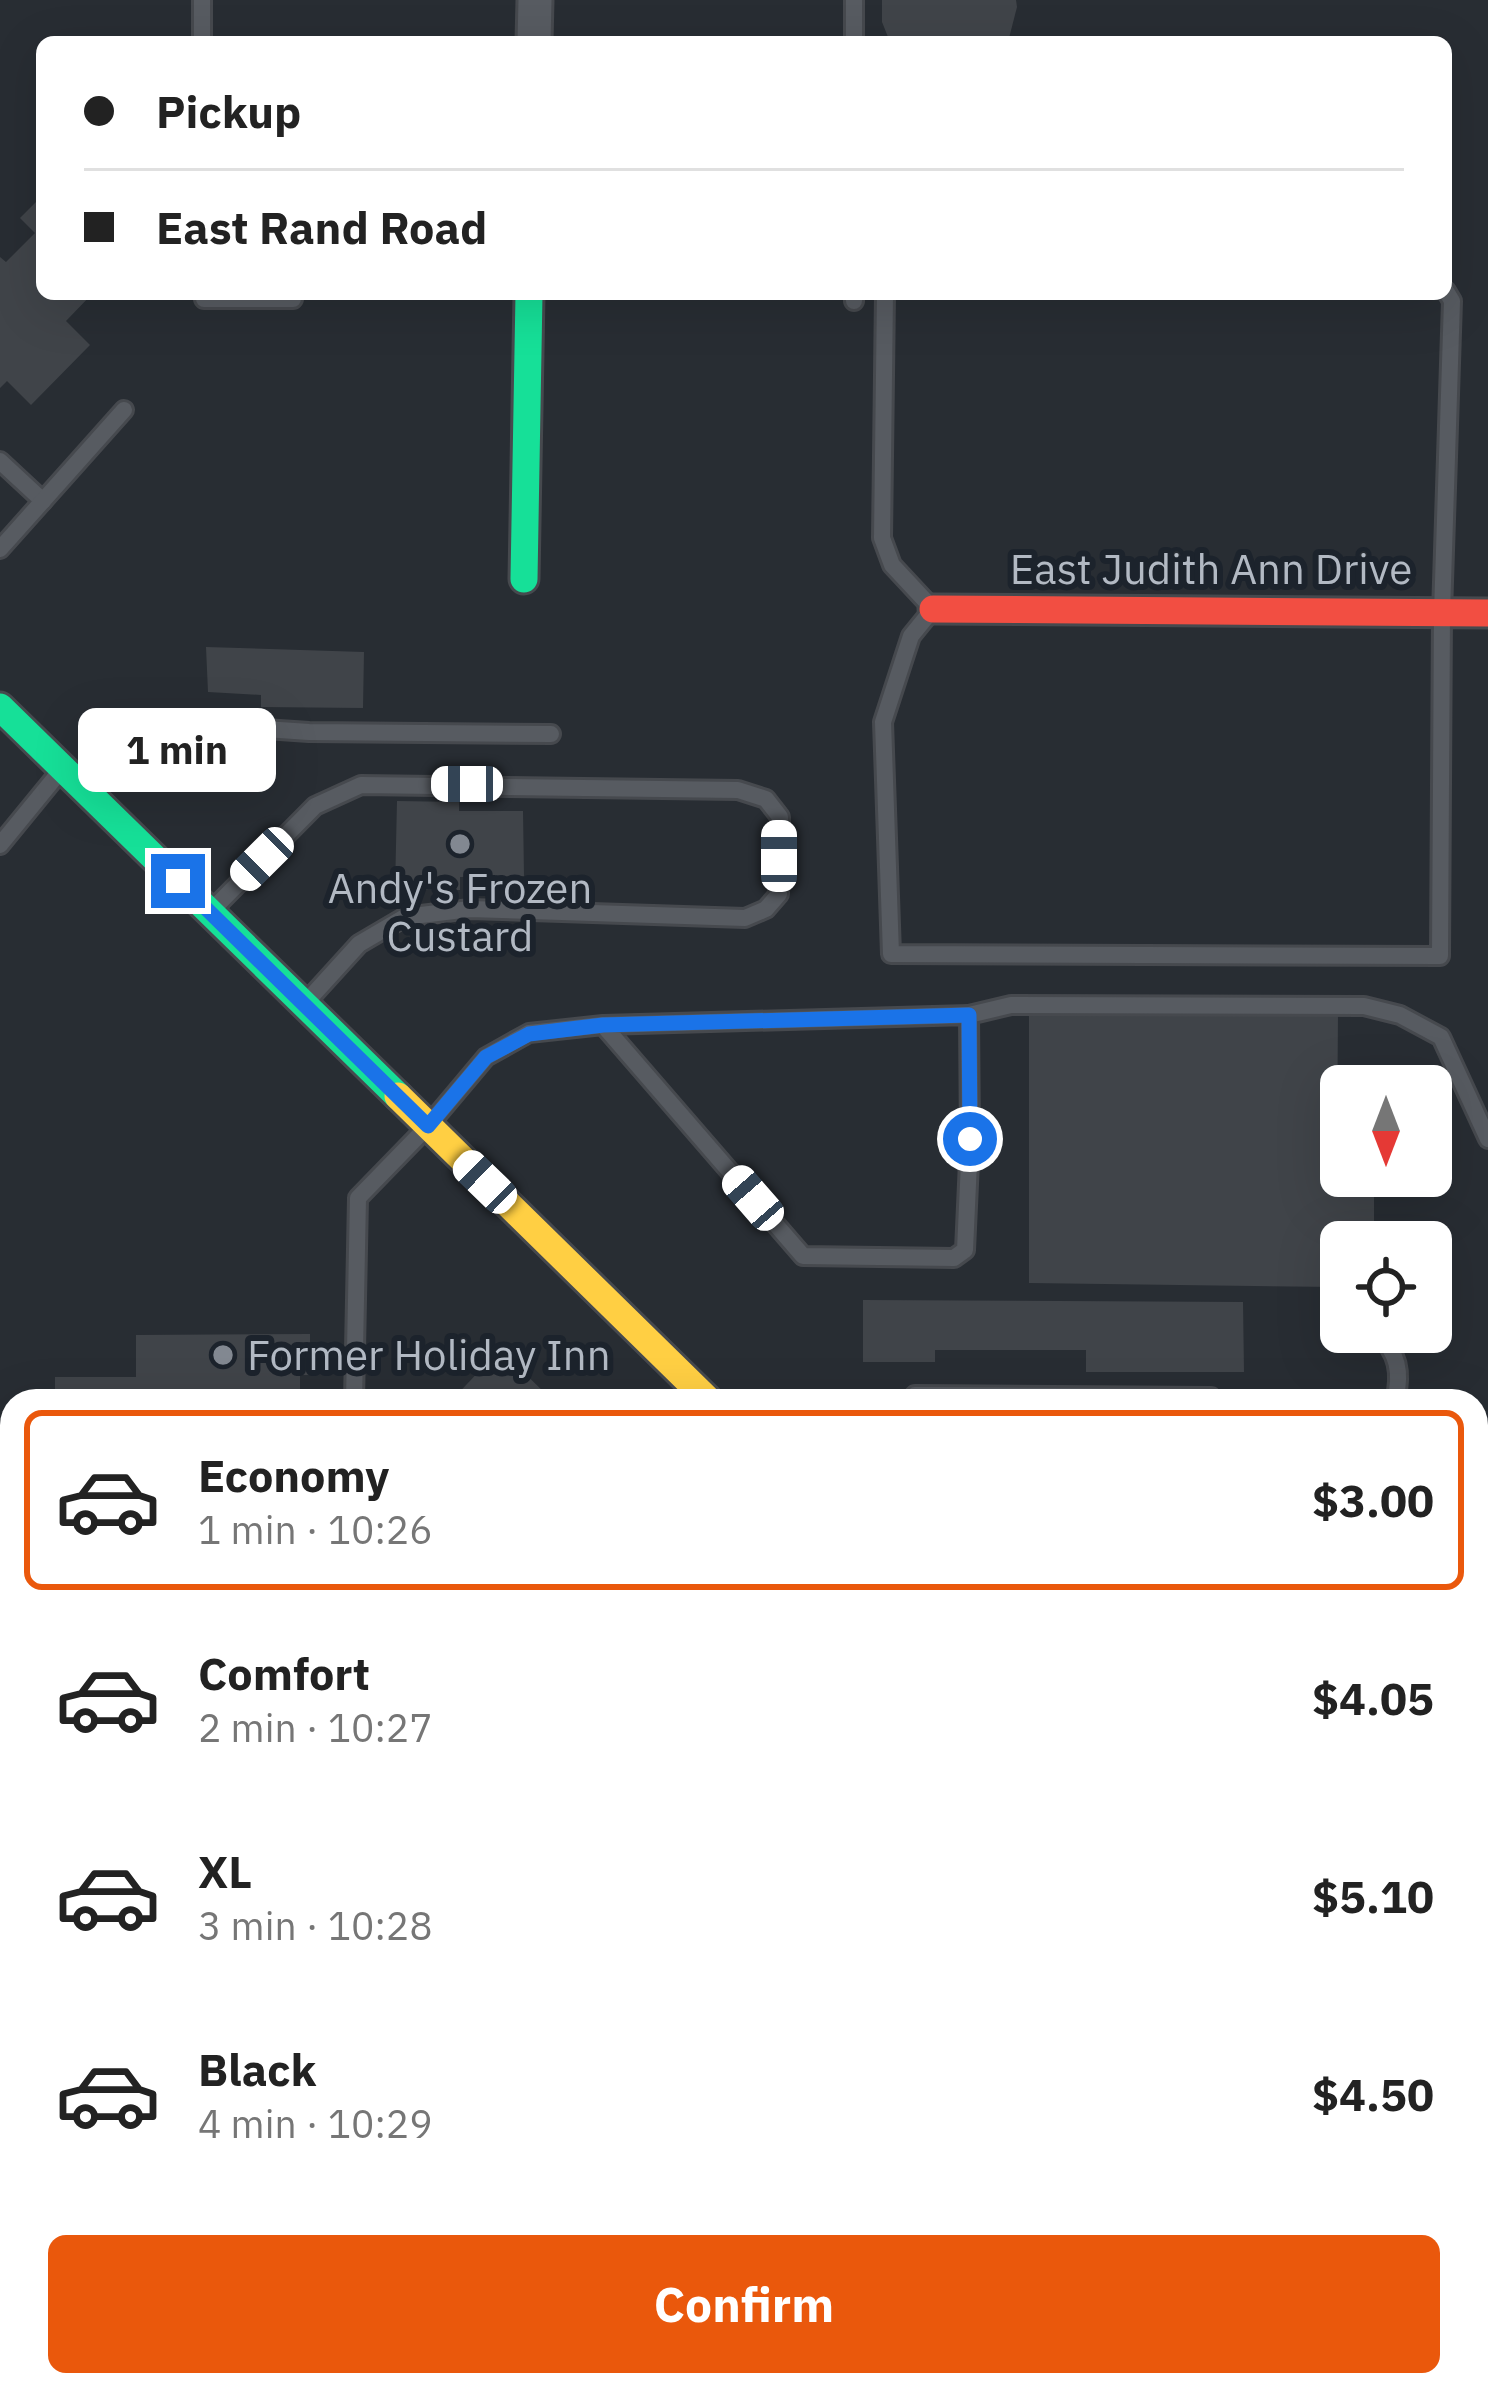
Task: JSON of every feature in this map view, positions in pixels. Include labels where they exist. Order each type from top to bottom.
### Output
[{"type":"main road","points":[[524,579],[530,300]]},
{"type":"main road","name":"East Judith Ann Drive","points":[[933,609],[1488,613]]},
{"type":"main road","points":[[0,707],[695,1389]]},
{"type":"street","points":[[534,36],[535,0]]},
{"type":"lane","points":[[202,0],[202,36]]},
{"type":"lane","points":[[854,0],[854,36]]},
{"type":"lane","points":[[885,300],[882,538],[892,565],[933,609],[911,636],[883,722],[891,954],[1440,956],[1442,613],[1451,300]]},
{"type":"lane","points":[[0,549],[124,410]]},
{"type":"lane","points":[[0,460],[43,501]]},
{"type":"lane","points":[[0,845],[72,778],[159,722],[309,731],[551,734]]},
{"type":"lane","points":[[210,912],[315,806],[361,785],[738,790],[766,799],[780,817],[779,894],[766,910],[745,918],[470,909],[406,917],[359,944],[304,1004]]},
{"type":"lane","points":[[354,1389],[358,1198],[486,1057],[529,1034],[603,1025],[969,1015],[1011,1005],[1364,1006],[1400,1015],[1442,1037],[1488,1138]]},
{"type":"lane","points":[[603,1025],[803,1256],[954,1258],[965,1250],[969,1235],[969,1015]]},
{"type":"lane","points":[[1394,1353],[1398,1389]]},
{"type":"building","points":[[882,0],[1016,0],[1017,7],[1010,36],[888,36]]},
{"type":"building","points":[[36,202],[36,300],[86,300],[66,321],[90,345],[31,405],[7,381],[0,388],[0,257],[6,262],[35,233],[20,218]]},
{"type":"building","points":[[206,647],[364,652],[363,708],[261,707],[261,695],[208,692]]},
{"type":"building","name":"Andy's Frozen Custard","points":[[397,801],[459,802],[459,811],[523,811],[524,876],[460,877],[460,890],[395,890]]},
{"type":"building","points":[[1029,1011],[1338,1013],[1338,1065],[1320,1065],[1320,1197],[1374,1197],[1374,1221],[1320,1221],[1320,1287],[1029,1283]]},
{"type":"building","points":[[863,1300],[1243,1302],[1244,1372],[1086,1372],[1086,1350],[935,1350],[935,1362],[863,1362]]},
{"type":"building","name":"Former Holiday Inn","points":[[310,1334],[310,1375],[300,1375],[300,1389],[55,1389],[55,1377],[136,1377],[136,1335]]},
{"type":"building","points":[[500,1349],[541,1389],[462,1389]]},
{"type":"traffic: fast","points":[[524,579],[529,300]]},
{"type":"traffic: fast","points":[[0,707],[398,1096]]},
{"type":"traffic: slow","points":[[398,1096],[697,1389]]},
{"type":"traffic: jam","points":[[933,609],[1488,613]]},
{"type":"place","name":"Andy's Frozen Custard","points":[[460,844]]},
{"type":"place","name":"Former Holiday Inn","points":[[223,1355]]},
{"type":"route","points":[[178,881],[428,1126],[486,1057],[529,1034],[603,1025],[969,1015],[970,1139]]}]
